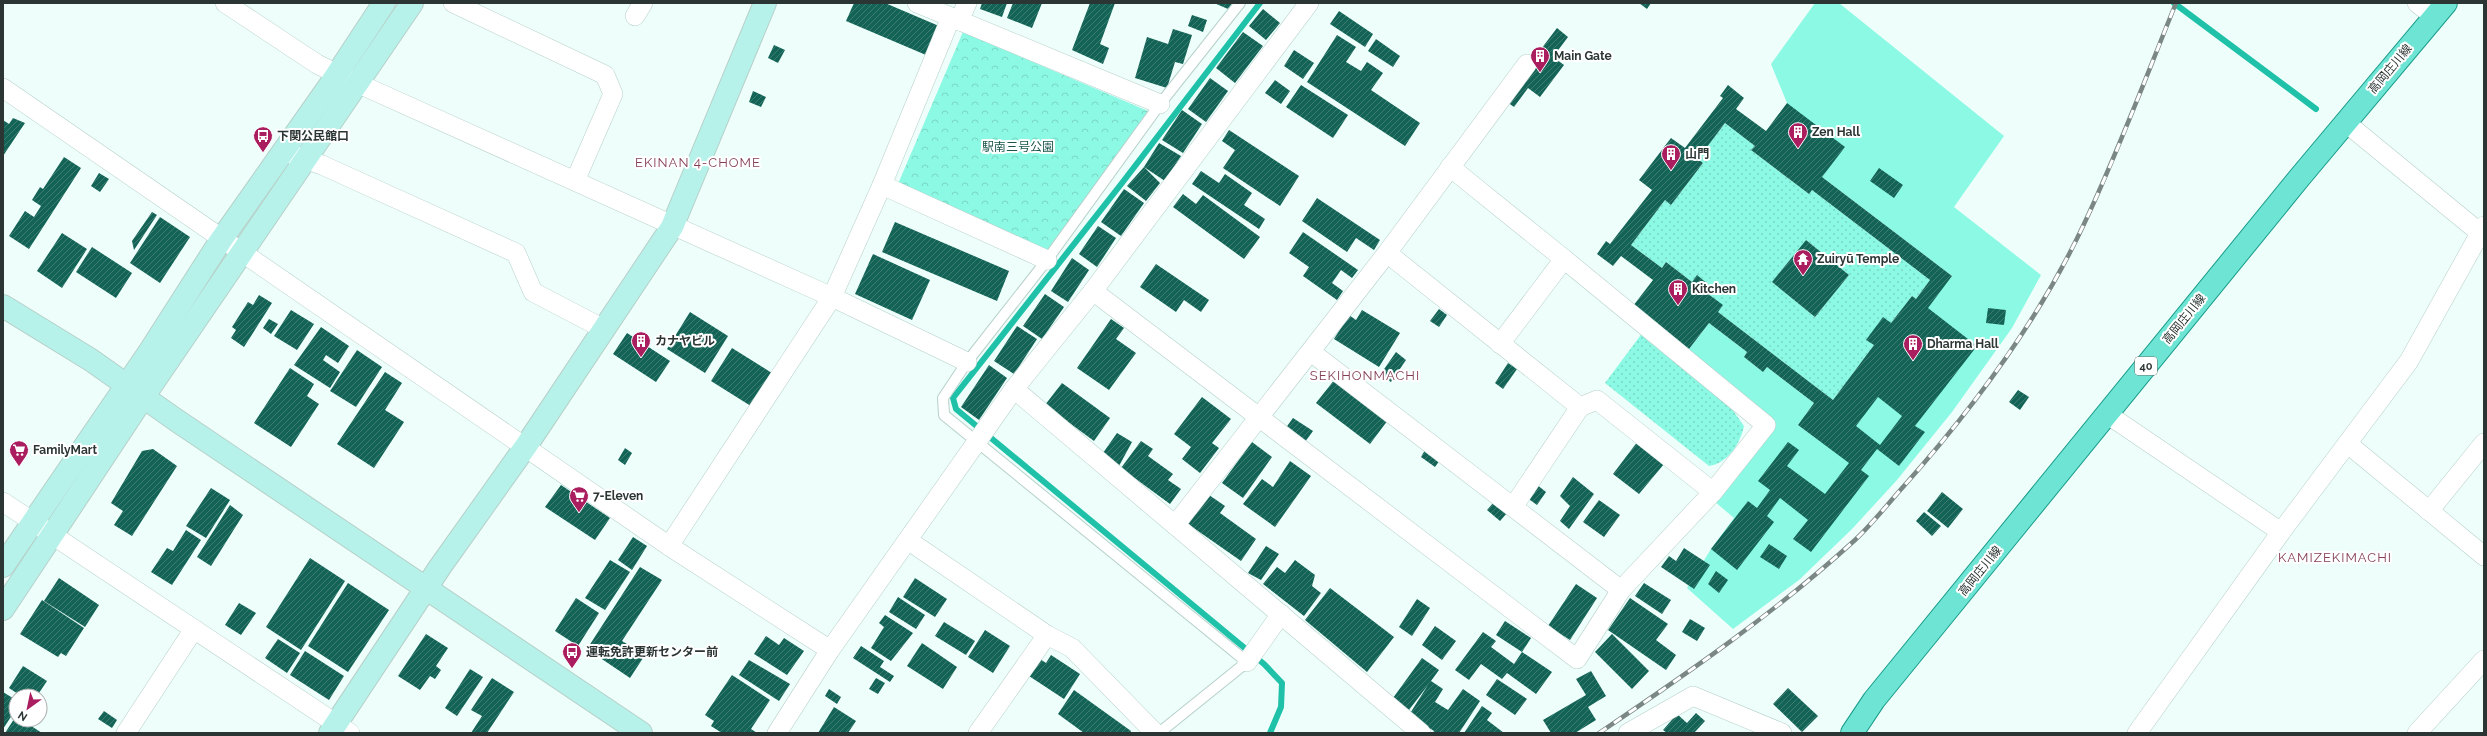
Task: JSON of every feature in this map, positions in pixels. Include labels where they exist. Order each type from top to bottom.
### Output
[{"type":"main road","name":"高岡庄川線","points":[[1852,733],[1874,700],[2345,122],[2440,10]]},
{"type":"street","points":[[226,3],[317,64],[337,74],[575,181],[672,227],[832,297],[967,362]]},
{"type":"street","points":[[3,566],[150,351],[221,240],[337,74],[384,3]]},
{"type":"street","points":[[3,609],[54,536],[144,396],[359,84],[412,3]]},
{"type":"street","points":[[453,3],[605,74],[613,94],[575,181]]},
{"type":"street","points":[[3,502],[194,629],[339,730],[426,588],[526,446],[672,227],[765,3]]},
{"type":"street","points":[[917,3],[1160,104]]},
{"type":"street","points":[[669,546],[832,297],[955,19],[967,3]]},
{"type":"street","points":[[777,733],[830,650],[909,541],[1014,389],[1093,291],[1309,3]]},
{"type":"street","points":[[2417,3],[2440,10]]},
{"type":"street","points":[[1176,525],[1387,253],[1527,64]]},
{"type":"street","points":[[3,88],[241,254],[526,446],[669,546],[830,650]]},
{"type":"street","points":[[2142,732],[2281,532],[2409,361],[2481,229],[2345,122]]},
{"type":"street","points":[[283,152],[306,160],[516,253],[533,292],[604,329]]},
{"type":"street","points":[[1093,291],[1576,659],[1621,590],[1713,492],[1766,425],[1450,167]]},
{"type":"street","points":[[882,185],[1047,260]]},
{"type":"street","points":[[1387,253],[1580,407]]},
{"type":"street","points":[[1500,344],[1564,259]]},
{"type":"street","points":[[3,306],[91,360],[641,733]]},
{"type":"street","points":[[1311,352],[1621,590]]},
{"type":"street","points":[[1014,389],[1421,733]]},
{"type":"street","points":[[1513,507],[1580,407],[1597,400],[1713,492]]},
{"type":"street","points":[[2107,414],[2281,532]]},
{"type":"street","points":[[2429,511],[2484,443]]},
{"type":"street","points":[[2348,444],[2484,556]]},
{"type":"street","points":[[909,541],[1047,635],[1072,648],[1155,733]]},
{"type":"street","points":[[1247,662],[1281,614]]},
{"type":"street","points":[[126,733],[194,629]]},
{"type":"street","points":[[978,733],[1047,635]]},
{"type":"street","points":[[2416,733],[2484,660]]},
{"type":"street","points":[[1628,733],[1693,696],[1782,733]]},
{"type":"lane","points":[[1159,733],[1247,662],[978,441],[944,416],[943,398],[967,362],[1047,260],[1160,104],[1240,3]]},
{"type":"green space","points":[[1815,3],[1839,3],[2004,136],[1954,207],[2041,275],[2012,328],[1952,412],[1897,480],[1852,529],[1799,580],[1733,629],[1687,588],[1711,549],[1734,518],[1714,501],[1776,425],[1689,349],[1709,323],[1747,352],[1744,357],[1763,372],[1767,367],[1814,403],[1798,425],[1820,441],[1952,276],[1822,177],[1787,103],[1771,64]]},
{"type":"green space","name":"駅南三号公園","points":[[963,32],[1148,111],[1047,254],[898,184]]},
{"type":"green space","points":[[1725,123],[1755,146],[1751,150],[1809,194],[1812,190],[1930,280],[1916,299],[1912,296],[1891,323],[1867,340],[1874,345],[1833,400],[1718,312],[1704,291],[1709,285],[1697,276],[1692,282],[1666,262],[1662,268],[1631,245],[1665,200],[1671,205],[1703,163],[1698,159]],"holes":[[[1806,240],[1849,275],[1815,317],[1772,282]]]},
{"type":"green space","points":[[1643,332],[1732,409],[1744,426],[1736,446],[1722,461],[1709,466],[1605,383]]},
{"type":"building","points":[[854,3],[885,3],[939,26],[926,55],[846,21]]},
{"type":"building","points":[[982,3],[1007,3],[1002,17],[980,9]]},
{"type":"building","points":[[1013,3],[1042,3],[1032,28],[1007,18]]},
{"type":"building","points":[[1090,3],[1115,3],[1100,44],[1109,48],[1103,64],[1072,50]]},
{"type":"building","points":[[1214,3],[1233,3],[1228,9]]},
{"type":"building","points":[[1639,3],[1651,3],[1647,9]]},
{"type":"building","points":[[1263,9],[1280,23],[1266,40],[1249,26]]},
{"type":"building","points":[[1339,11],[1373,34],[1365,47],[1330,24]]},
{"type":"building","points":[[1192,15],[1207,20],[1203,32],[1188,26]]},
{"type":"building","name":"Main Gate","points":[[1557,28],[1568,37],[1553,57],[1564,65],[1540,97],[1528,88],[1514,107],[1503,99]]},
{"type":"building","points":[[1173,29],[1192,35],[1183,64],[1175,62],[1167,88],[1135,78],[1147,37],[1168,44]]},
{"type":"building","points":[[1243,32],[1263,46],[1235,83],[1216,68]]},
{"type":"building","points":[[1337,35],[1356,47],[1346,62],[1361,71],[1367,62],[1383,73],[1371,90],[1420,123],[1405,146],[1307,82]]},
{"type":"building","points":[[1376,39],[1400,56],[1393,67],[1368,51]]},
{"type":"building","points":[[774,45],[785,50],[778,63],[768,58]]},
{"type":"building","points":[[1294,50],[1314,63],[1303,79],[1284,66]]},
{"type":"building","points":[[1210,78],[1228,91],[1206,122],[1188,109]]},
{"type":"building","points":[[1275,80],[1290,91],[1281,104],[1265,93]]},
{"type":"building","points":[[1301,85],[1348,115],[1333,138],[1286,107]]},
{"type":"building","points":[[1728,85],[1744,98],[1736,109],[1766,131],[1787,103],[1845,147],[1822,177],[1952,276],[1928,308],[1977,346],[1915,426],[1925,432],[1899,466],[1877,449],[1861,470],[1869,476],[1811,552],[1793,539],[1808,520],[1780,498],[1767,516],[1774,522],[1737,570],[1711,549],[1748,501],[1757,508],[1770,490],[1758,481],[1788,442],[1799,450],[1787,466],[1825,494],[1849,463],[1798,425],[1814,403],[1767,367],[1763,372],[1744,357],[1747,352],[1709,323],[1689,349],[1633,306],[1653,280],[1621,256],[1613,266],[1597,254],[1606,241],[1610,244],[1652,190],[1639,180],[1671,138],[1685,148],[1723,98],[1720,96]],"holes":[[[1725,123],[1755,146],[1751,150],[1809,194],[1812,190],[1930,280],[1916,299],[1912,296],[1891,323],[1883,317],[1866,340],[1874,345],[1833,400],[1718,312],[1723,305],[1704,291],[1709,285],[1697,275],[1692,282],[1666,262],[1662,268],[1631,245],[1665,200],[1671,205],[1703,163],[1698,159]],[[1878,397],[1902,416],[1880,445],[1856,426]]]},
{"type":"building","points":[[753,91],[766,97],[761,107],[749,102]]},
{"type":"building","points":[[1182,110],[1202,124],[1183,153],[1162,140]]},
{"type":"building","points":[[13,118],[25,123],[3,156],[3,120],[9,124]]},
{"type":"building","points":[[1229,130],[1299,176],[1280,206],[1223,168],[1235,150],[1222,141]]},
{"type":"building","points":[[1159,143],[1181,156],[1165,181],[1144,167]]},
{"type":"building","points":[[64,157],[81,168],[29,249],[9,236],[25,211],[34,217],[41,206],[32,200],[40,187],[43,189]]},
{"type":"building","points":[[1144,167],[1160,183],[1146,201],[1127,186]]},
{"type":"building","points":[[1879,168],[1903,185],[1894,198],[1870,181]]},
{"type":"building","points":[[1201,171],[1219,183],[1225,174],[1252,193],[1244,205],[1265,219],[1259,229],[1192,184]]},
{"type":"building","points":[[99,173],[109,179],[100,192],[91,186]]},
{"type":"building","points":[[1124,189],[1144,203],[1121,236],[1101,222]]},
{"type":"building","points":[[1183,194],[1196,204],[1203,195],[1260,237],[1244,259],[1173,207]]},
{"type":"building","points":[[1317,198],[1380,240],[1374,250],[1356,238],[1347,252],[1302,221]]},
{"type":"building","points":[[152,212],[157,215],[134,250],[132,241]]},
{"type":"building","points":[[160,217],[190,237],[160,283],[130,263]]},
{"type":"building","points":[[895,222],[1009,271],[997,301],[882,252]]},
{"type":"building","points":[[1098,226],[1116,238],[1097,267],[1079,254]]},
{"type":"building","points":[[1303,232],[1358,270],[1352,278],[1341,270],[1332,283],[1343,291],[1337,300],[1303,276],[1309,267],[1289,253]]},
{"type":"building","points":[[62,233],[87,249],[62,288],[37,271]]},
{"type":"building","points":[[1806,240],[1849,275],[1815,317],[1772,282]]},
{"type":"building","points":[[92,247],[132,273],[116,298],[76,272]]},
{"type":"building","points":[[873,254],[930,280],[912,320],[855,294]]},
{"type":"building","points":[[1072,258],[1089,270],[1068,302],[1051,291]]},
{"type":"building","points":[[1156,264],[1209,300],[1201,312],[1184,300],[1176,312],[1140,287]]},
{"type":"building","points":[[1045,294],[1064,307],[1042,339],[1023,326]]},
{"type":"building","points":[[259,295],[272,303],[244,347],[231,338],[236,330],[232,327],[248,302],[253,305]]},
{"type":"building","points":[[1988,308],[2006,310],[2004,325],[1986,323]]},
{"type":"building","points":[[1439,309],[1447,315],[1439,327],[1430,321]]},
{"type":"building","points":[[291,310],[314,324],[297,350],[274,336]]},
{"type":"building","points":[[1362,310],[1400,333],[1379,367],[1334,339],[1349,315],[1356,320]]},
{"type":"building","points":[[690,312],[728,336],[705,373],[667,349]]},
{"type":"building","points":[[269,319],[278,324],[271,334],[263,328]]},
{"type":"building","points":[[1111,319],[1124,328],[1116,339],[1136,353],[1109,390],[1077,368]]},
{"type":"building","points":[[1017,326],[1037,339],[1014,374],[994,361]]},
{"type":"building","points":[[321,327],[349,346],[338,363],[326,355],[323,360],[340,372],[330,388],[294,365]]},
{"type":"building","name":"カナヤビル","points":[[627,333],[670,361],[656,382],[613,354]]},
{"type":"building","points":[[732,348],[775,375],[754,408],[711,381]]},
{"type":"building","points":[[357,350],[382,367],[356,407],[330,391]]},
{"type":"building","points":[[1396,352],[1406,360],[1391,382],[1380,375]]},
{"type":"building","points":[[1508,363],[1517,369],[1503,389],[1495,383]]},
{"type":"building","points":[[989,365],[1007,378],[979,420],[961,407]]},
{"type":"building","points":[[290,368],[314,384],[307,396],[319,404],[291,447],[254,423]]},
{"type":"building","points":[[385,372],[402,383],[385,410],[404,422],[374,468],[337,444]]},
{"type":"building","points":[[1335,379],[1388,420],[1370,444],[1316,403]]},
{"type":"building","points":[[1062,383],[1110,418],[1094,441],[1045,405]]},
{"type":"building","points":[[2018,390],[2029,397],[2020,410],[2009,402]]},
{"type":"building","points":[[1202,397],[1231,419],[1212,443],[1219,448],[1200,473],[1182,459],[1191,447],[1174,434]]},
{"type":"building","points":[[1293,418],[1313,431],[1305,442],[1285,429]]},
{"type":"building","points":[[1117,433],[1132,442],[1119,466],[1103,453]]},
{"type":"building","points":[[1141,441],[1153,449],[1148,456],[1173,474],[1168,480],[1181,489],[1170,504],[1121,468]]},
{"type":"building","points":[[1638,441],[1664,464],[1639,494],[1613,474]]},
{"type":"building","points":[[1252,442],[1272,457],[1243,498],[1222,483]]},
{"type":"building","points":[[625,448],[632,453],[625,465],[618,460]]},
{"type":"building","points":[[153,449],[177,466],[132,536],[114,525],[123,511],[111,503],[142,451]]},
{"type":"building","points":[[1425,450],[1440,460],[1435,467],[1421,457]]},
{"type":"building","points":[[1290,461],[1311,476],[1275,527],[1243,504],[1262,479],[1273,487]]},
{"type":"building","points":[[1573,477],[1594,494],[1569,529],[1560,521],[1570,506],[1560,496]]},
{"type":"building","points":[[1536,484],[1546,492],[1537,505],[1526,497]]},
{"type":"building","points":[[561,485],[610,518],[595,540],[545,507]]},
{"type":"building","points":[[211,488],[230,500],[206,538],[186,526]]},
{"type":"building","points":[[1942,492],[1963,509],[1948,528],[1927,511]]},
{"type":"building","points":[[1209,495],[1225,506],[1220,513],[1256,539],[1241,561],[1188,524]]},
{"type":"building","points":[[1599,500],[1620,515],[1604,537],[1583,522]]},
{"type":"building","points":[[1494,502],[1507,513],[1500,521],[1487,510]]},
{"type":"building","points":[[230,505],[243,515],[211,566],[197,557]]},
{"type":"building","points":[[1924,512],[1941,526],[1932,536],[1916,521]]},
{"type":"building","points":[[186,530],[201,540],[172,585],[151,572],[167,548],[173,551]]},
{"type":"building","points":[[633,537],[647,546],[632,570],[618,560]]},
{"type":"building","points":[[1769,544],[1787,556],[1779,569],[1760,557]]},
{"type":"building","points":[[1266,546],[1279,554],[1261,580],[1248,573]]},
{"type":"building","points":[[1684,548],[1710,565],[1694,589],[1661,567],[1669,556],[1676,561]]},
{"type":"building","points":[[310,558],[345,581],[301,650],[266,627]]},
{"type":"building","points":[[610,560],[630,572],[605,610],[585,598]]},
{"type":"building","points":[[1295,560],[1315,575],[1312,586],[1321,593],[1304,616],[1263,584],[1277,567],[1285,573]]},
{"type":"building","points":[[640,567],[662,580],[622,641],[645,655],[630,678],[587,649]]},
{"type":"building","points":[[1716,571],[1728,580],[1719,593],[1708,584]]},
{"type":"building","points":[[59,578],[99,605],[85,627],[44,601]]},
{"type":"building","points":[[915,578],[947,599],[935,617],[903,597]]},
{"type":"building","points":[[348,583],[389,610],[348,672],[308,646]]},
{"type":"building","points":[[1644,583],[1671,600],[1662,614],[1635,596]]},
{"type":"building","points":[[1576,584],[1597,598],[1570,640],[1548,626]]},
{"type":"building","points":[[1330,588],[1394,637],[1367,672],[1305,620]]},
{"type":"building","points":[[898,597],[925,615],[916,629],[889,612]]},
{"type":"building","points":[[576,598],[599,613],[578,646],[555,631]]},
{"type":"building","points":[[1630,598],[1668,624],[1656,640],[1676,655],[1666,670],[1608,630]]},
{"type":"building","points":[[1417,599],[1430,608],[1412,636],[1399,627]]},
{"type":"building","points":[[42,600],[84,628],[66,656],[61,653],[58,657],[20,634]]},
{"type":"building","points":[[239,603],[256,613],[241,635],[225,625]]},
{"type":"building","points":[[885,615],[913,633],[891,661],[871,648],[884,627],[879,623]]},
{"type":"building","points":[[1690,619],[1705,628],[1697,641],[1682,632]]},
{"type":"building","points":[[1505,621],[1531,638],[1522,652],[1496,635]]},
{"type":"building","points":[[944,622],[975,641],[966,655],[935,636]]},
{"type":"building","points":[[1435,626],[1456,641],[1442,660],[1422,645]]},
{"type":"building","points":[[985,630],[1010,646],[993,673],[968,657]]},
{"type":"building","points":[[1483,632],[1496,641],[1491,647],[1514,664],[1522,652],[1552,672],[1536,694],[1507,673],[1502,679],[1481,664],[1469,680],[1455,670]]},
{"type":"building","points":[[426,634],[448,648],[436,666],[441,670],[435,679],[430,676],[420,690],[398,676]]},
{"type":"building","points":[[1612,634],[1649,671],[1632,689],[1595,652]]},
{"type":"building","points":[[766,636],[779,645],[784,638],[804,651],[787,675],[754,654]]},
{"type":"building","points":[[278,639],[300,653],[287,673],[265,658]]},
{"type":"building","points":[[922,643],[957,667],[943,689],[907,666]]},
{"type":"building","points":[[861,646],[884,661],[880,667],[894,676],[890,682],[853,658]]},
{"type":"building","points":[[305,651],[344,676],[329,700],[290,675]]},
{"type":"building","points":[[1051,655],[1080,674],[1064,699],[1029,676],[1040,659],[1046,663]]},
{"type":"building","points":[[1422,658],[1439,670],[1431,681],[1443,689],[1435,702],[1448,710],[1463,689],[1480,701],[1459,733],[1433,733],[1434,731],[1409,715],[1428,685],[1409,710],[1393,698]]},
{"type":"building","points":[[749,660],[790,684],[779,701],[739,675]]},
{"type":"building","points":[[23,666],[47,681],[42,688],[9,688]]},
{"type":"building","points":[[470,669],[483,677],[457,716],[445,708]]},
{"type":"building","points":[[1591,671],[1606,696],[1588,707],[1596,720],[1575,733],[1551,733],[1543,720],[1586,695],[1576,679]]},
{"type":"building","points":[[732,675],[770,700],[751,729],[757,733],[722,733],[711,726],[714,721],[705,715]]},
{"type":"building","points":[[492,678],[514,692],[487,733],[471,733],[482,716],[471,710]]},
{"type":"building","points":[[876,678],[885,683],[878,694],[869,689]]},
{"type":"building","points":[[1497,679],[1527,699],[1515,715],[1486,695]]},
{"type":"building","points":[[1788,688],[1818,716],[1802,732],[1773,704]]},
{"type":"building","points":[[829,689],[841,697],[837,704],[825,696]]},
{"type":"building","points":[[1074,690],[1131,731],[1130,733],[1084,733],[1058,714]]},
{"type":"building","points":[[3,692],[8,695],[8,721],[3,729]]},
{"type":"building","points":[[1482,706],[1492,713],[1487,720],[1504,733],[1464,733]]},
{"type":"building","points":[[834,707],[856,721],[848,733],[818,733]]},
{"type":"building","points":[[104,711],[117,720],[112,728],[98,719]]},
{"type":"building","points":[[1696,713],[1705,721],[1694,733],[1667,733],[1663,730],[1677,714],[1687,723]]},
{"type":"building","points":[[8,728],[34,728],[42,733],[5,733]]},
{"type":"waterway","points":[[1260,3],[1122,183],[953,398],[956,409],[1264,664],[1282,683],[1281,707],[1270,733]]},
{"type":"waterway","points":[[2174,3],[2316,109]]},
{"type":"railway","points":[[1599,733],[1730,641],[1794,593],[1825,567],[1867,528],[1954,427],[1979,395],[2026,328],[2066,259],[2084,224],[2108,170],[2176,3]]},
{"type":"place","name":"Main Gate","points":[[1540,73]]},
{"type":"place","name":"Zen Hall","points":[[1798,149]]},
{"type":"place","name":"下関公民館口","points":[[263,153]]},
{"type":"place","name":"山門","points":[[1671,171]]},
{"type":"place","name":"Zuiryū Temple","points":[[1803,276]]},
{"type":"place","name":"Kitchen","points":[[1678,306]]},
{"type":"place","name":"カナヤビル","points":[[641,358]]},
{"type":"place","name":"Dharma Hall","points":[[1913,361]]},
{"type":"place","name":"FamilyMart","points":[[19,467]]},
{"type":"place","name":"7-Eleven","points":[[579,513]]},
{"type":"place","name":"運転免許更新センター前","points":[[572,669]]},
{"type":"district","name":"EKINAN 4-CHOME","points":[[698,162]]},
{"type":"district","name":"SEKIHONMACHI","points":[[1365,375]]},
{"type":"district","name":"KAMIZEKIMACHI","points":[[2335,557]]}]
